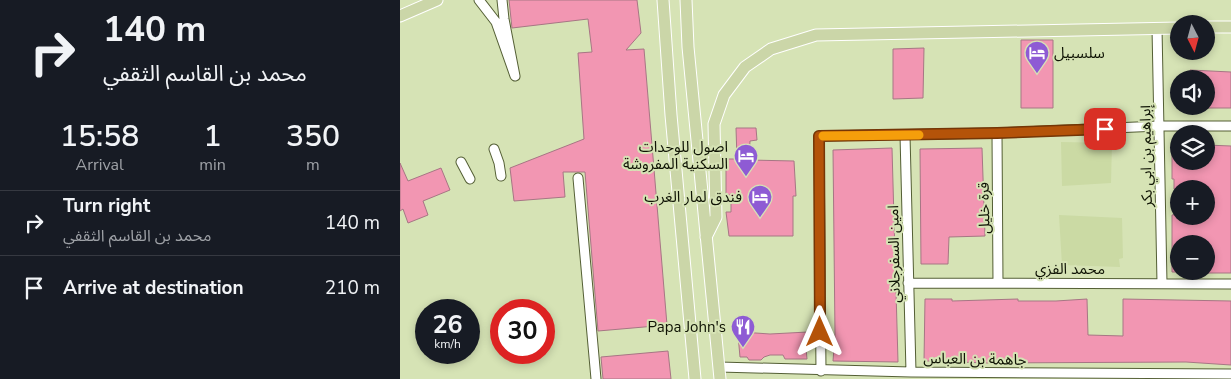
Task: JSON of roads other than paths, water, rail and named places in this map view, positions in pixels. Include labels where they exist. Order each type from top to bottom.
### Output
[{"type":"main road","points":[[400,16],[437,0]]},
{"type":"main road","points":[[663,0],[671,115],[695,379]]},
{"type":"main road","points":[[686,0],[688,47],[720,373]]},
{"type":"main road","points":[[1215,28],[1231,27]]},
{"type":"main road","points":[[706,237],[716,217],[714,124],[724,95],[745,67],[770,49],[816,35],[1170,28]]},
{"type":"street","points":[[479,0],[496,22],[515,76],[502,0]]},
{"type":"street","name":"إبراهيم بن ابي بكر","points":[[1157,28],[1162,283]]},
{"type":"street","points":[[821,370],[819,136],[997,133],[1159,126],[1231,126]]},
{"type":"street","name":"قرة خليل","points":[[997,133],[998,283]]},
{"type":"street","name":"امين السفرجلاني","points":[[905,135],[911,372]]},
{"type":"street","points":[[494,149],[501,176]]},
{"type":"street","points":[[461,162],[470,179]]},
{"type":"street","points":[[578,178],[596,379]]},
{"type":"street","name":"محمد الفزي","points":[[908,283],[1231,284]]},
{"type":"street","name":"جاهمة بن العباس","points":[[720,373],[821,370],[1231,374]]},
{"type":"place","name":"سلسبيل","points":[[1037,74]]},
{"type":"place","name":"اصول للوحدات السكنية المفروشة","points":[[746,177]]},
{"type":"place","name":"فندق لمار الغرب","points":[[760,218]]},
{"type":"place","name":"Papa John's","points":[[743,348]]}]
